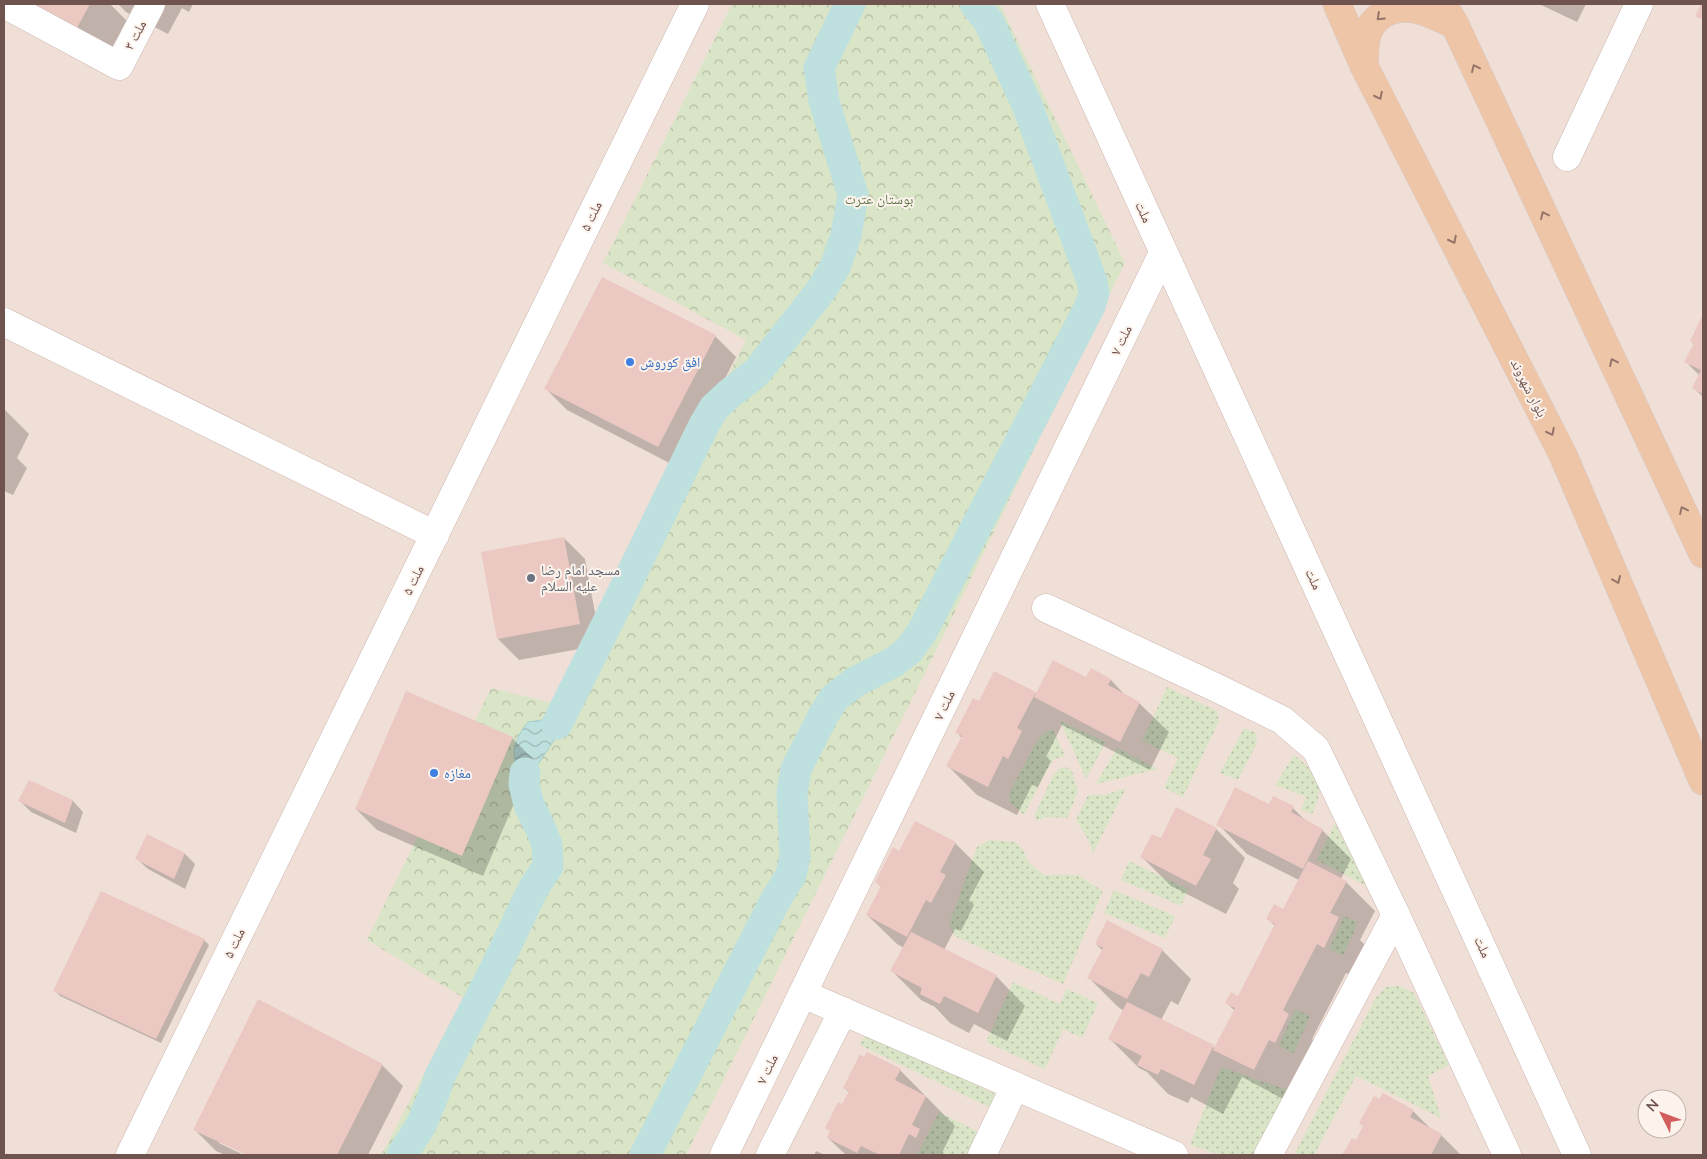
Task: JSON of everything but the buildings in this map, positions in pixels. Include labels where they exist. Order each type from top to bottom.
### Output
[{"type":"main road","name":"بلوار شهروند","points":[[1337,4],[1364,66],[1563,455],[1703,781]]},
{"type":"main road","points":[[1364,66],[1367,35],[1375,20],[1389,9],[1407,4],[1449,14],[1703,554]]},
{"type":"street","name":"ملت ۳","points":[[4,4],[119,66],[151,4]]},
{"type":"street","name":"ملت ۵","points":[[130,1155],[695,4]]},
{"type":"street","name":"ملت","points":[[1050,4],[1577,1155]]},
{"type":"street","points":[[1567,157],[1639,4]]},
{"type":"street","name":"ملت ۷","points":[[724,1155],[1163,253]]},
{"type":"street","points":[[4,322],[435,535]]},
{"type":"street","points":[[1046,608],[1282,720],[1316,749],[1396,915],[1507,1155]]},
{"type":"street","points":[[1268,1155],[1396,915]]},
{"type":"street","points":[[803,994],[1174,1155]]},
{"type":"street","points":[[770,1155],[843,1011]]},
{"type":"street","points":[[982,1155],[1014,1086]]},
{"type":"shaded area","points":[[4,4],[1703,4],[1703,1155],[4,1155]]},
{"type":"green space","name":"بوستان عترت","points":[[732,4],[1000,4],[1125,263],[925,673],[686,1155],[381,1155],[464,998],[367,940],[491,688],[565,706],[746,340],[603,263]]},
{"type":"green space","points":[[1167,687],[1217,711],[1219,721],[1183,797],[1164,788],[1178,758],[1142,741]]},
{"type":"green space","points":[[1060,721],[1106,742],[1086,779]]},
{"type":"green space","points":[[1244,728],[1256,733],[1257,743],[1238,780],[1220,773]]},
{"type":"green space","points":[[1053,729],[1065,756],[1054,759],[1024,815],[1010,802],[1009,793],[1037,741],[1043,733]]},
{"type":"green space","points":[[1117,748],[1158,769],[1096,784]]},
{"type":"green space","points":[[1294,755],[1308,767],[1317,780],[1319,795],[1312,814],[1301,810],[1306,797],[1275,785]]},
{"type":"green space","points":[[1066,767],[1072,771],[1078,792],[1067,818],[1047,817],[1037,821],[1034,816],[1054,774],[1060,768]]},
{"type":"green space","points":[[1126,788],[1093,853],[1088,839],[1076,820],[1088,795],[1105,795]]},
{"type":"green space","points":[[1335,823],[1366,886],[1317,860]]},
{"type":"green space","points":[[989,840],[1015,842],[1024,851],[1028,862],[1044,875],[1077,875],[1103,891],[1063,984],[954,936],[949,924],[977,847]]},
{"type":"green space","points":[[1129,861],[1188,889],[1181,906],[1121,880]]},
{"type":"green space","points":[[1114,890],[1175,916],[1165,938],[1104,913]]},
{"type":"green space","points":[[1344,916],[1358,922],[1343,956],[1329,949]]},
{"type":"green space","points":[[1013,982],[1060,1004],[1067,989],[1098,1003],[1082,1038],[1063,1029],[1045,1069],[986,1042]]},
{"type":"green space","points":[[1400,986],[1414,993],[1449,1065],[1428,1076],[1441,1118],[1356,1076],[1314,1155],[1294,1155],[1376,997],[1386,987]]},
{"type":"green space","points":[[1295,1009],[1310,1016],[1294,1053],[1279,1046]]},
{"type":"green space","points":[[866,1032],[999,1096],[993,1109],[860,1045]]},
{"type":"green space","points":[[1221,1067],[1287,1090],[1254,1155],[1221,1155],[1190,1145]]},
{"type":"green space","points":[[939,1112],[990,1138],[981,1155],[917,1155]]},
{"type":"water","points":[[542,720],[557,724],[562,728],[531,775],[517,764],[514,758],[514,751],[519,736],[528,722]]},
{"type":"waterway","points":[[557,724],[714,408],[757,372],[822,289],[836,265],[846,235],[853,195],[824,101],[819,68],[850,4]]},
{"type":"waterway","points":[[645,1155],[775,901],[791,875],[795,856],[792,793],[796,769],[823,716],[834,698],[855,682],[894,662],[909,650],[922,632],[1090,306],[1094,293],[1092,281],[1027,105],[989,22],[975,4]]},
{"type":"waterway","points":[[402,1155],[421,1125],[440,1076],[496,967],[533,889],[548,866],[547,845],[529,805],[524,784],[525,773]]},
{"type":"place","name":"افق کوروش","points":[[630,362]]},
{"type":"place","name":"مسجد امام رضا علیه السلام","points":[[531,578]]},
{"type":"place","name":"مغازه","points":[[434,773]]}]
